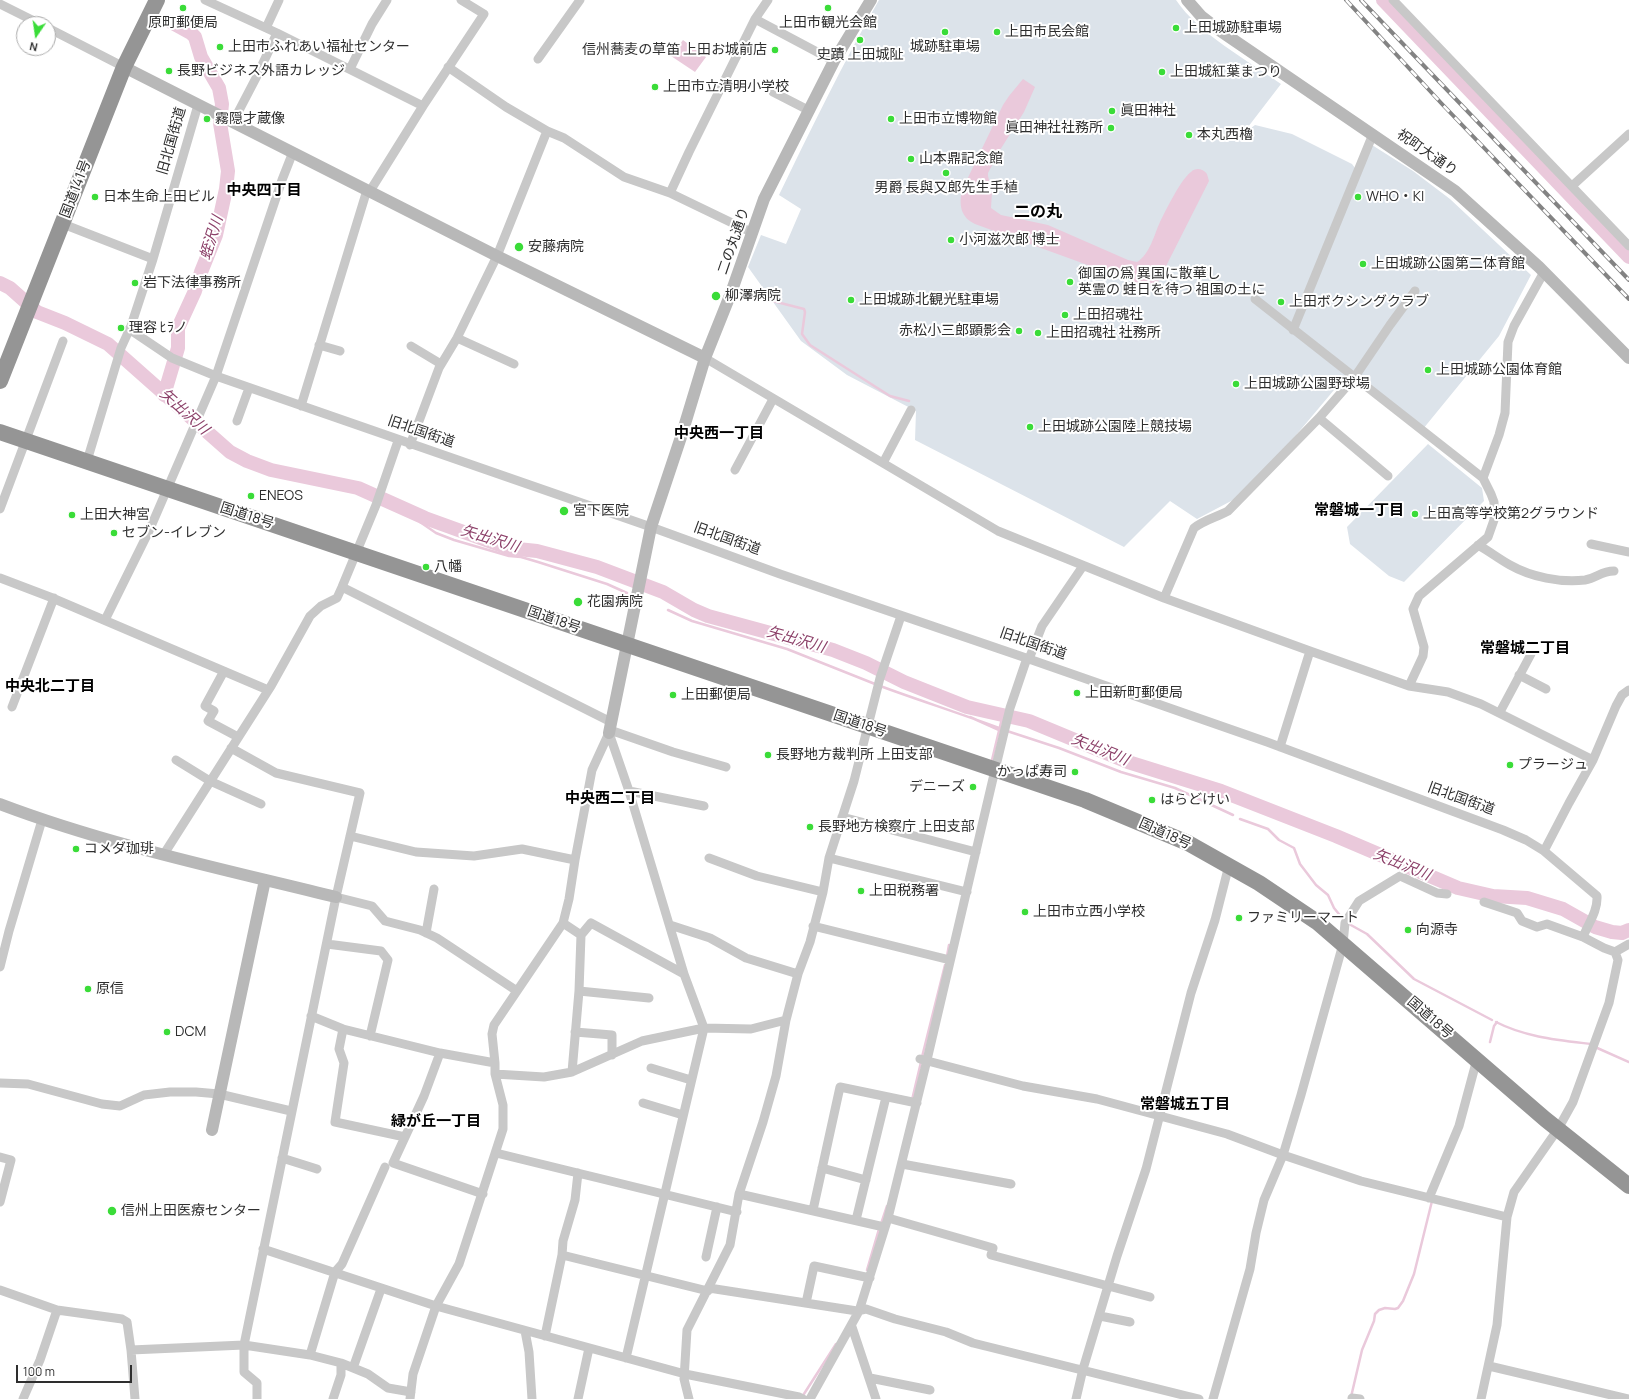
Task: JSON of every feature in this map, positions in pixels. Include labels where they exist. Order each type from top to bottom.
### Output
[{"type":"highway","name":"国道141号","points":[[0,381],[124,67],[157,0]]},
{"type":"highway","name":"国道18号","points":[[0,432],[1112,810],[1188,843],[1228,865],[1288,902],[1317,922],[1558,1129],[1629,1186]]},
{"type":"street","points":[[205,0],[277,33],[423,106]]},
{"type":"street","points":[[266,28],[279,0]]},
{"type":"street","points":[[350,69],[372,24],[387,0]]},
{"type":"street","points":[[301,406],[369,191],[448,67],[484,14],[461,0]]},
{"type":"street","points":[[538,59],[580,0]]},
{"type":"street","points":[[670,193],[755,19],[768,0]]},
{"type":"street","name":"二の丸通り","points":[[626,644],[650,527],[681,437],[705,358],[732,293],[764,200],[834,61],[871,0]]},
{"type":"street","name":"祝町大通り","points":[[1187,0],[1201,16],[1214,26],[1343,116],[1373,134],[1455,191],[1544,272],[1629,358]]},
{"type":"street","points":[[1394,0],[1629,246]]},
{"type":"street","points":[[0,4],[24,16]]},
{"type":"street","points":[[755,19],[834,61]]},
{"type":"street","points":[[56,32],[124,67]]},
{"type":"street","points":[[225,119],[257,76],[277,33]]},
{"type":"street","name":"旧北国街道","points":[[124,67],[198,105],[153,259],[130,329],[175,360],[398,441],[650,527],[780,574],[1028,658],[1267,742],[1503,830],[1526,840],[1544,851],[1598,896],[1598,903],[1584,934]]},
{"type":"street","points":[[448,67],[506,107],[547,131],[564,138],[624,177],[670,193],[753,233]]},
{"type":"street","points":[[773,92],[810,111]]},
{"type":"street","points":[[198,105],[497,256],[705,358],[998,531],[1164,598],[1310,651],[1409,686],[1448,692],[1500,712],[1540,734],[1594,760]]},
{"type":"street","points":[[410,445],[441,364],[457,338],[497,256],[547,131]]},
{"type":"street","points":[[1293,330],[1373,134]]},
{"type":"street","points":[[1572,186],[1629,134]]},
{"type":"street","points":[[105,620],[131,569],[193,432],[216,376],[282,180],[293,152]]},
{"type":"street","points":[[63,224],[153,259]]},
{"type":"street","points":[[1482,478],[1499,435],[1505,413],[1508,342],[1514,326],[1544,272]]},
{"type":"street","points":[[1164,598],[1194,528],[1200,523],[1228,511],[1319,418],[1354,378],[1415,291]]},
{"type":"street","points":[[1255,300],[1482,478],[1492,494],[1494,502],[1494,520],[1488,537],[1419,596],[1415,603],[1413,609],[1424,647],[1423,656],[1409,686]]},
{"type":"street","points":[[87,461],[121,348],[130,329]]},
{"type":"street","points":[[457,338],[514,364]]},
{"type":"street","points":[[0,509],[63,341]]},
{"type":"street","points":[[320,345],[340,352]]},
{"type":"street","points":[[411,346],[441,364]]},
{"type":"street","points":[[238,421],[249,388]]},
{"type":"street","points":[[735,470],[773,399]]},
{"type":"street","points":[[883,464],[911,410]]},
{"type":"street","points":[[1319,418],[1388,476]]},
{"type":"street","points":[[164,854],[268,690],[310,616],[321,606],[337,598],[376,505],[398,441]]},
{"type":"street","points":[[1478,544],[1511,566],[1527,573],[1557,580],[1585,580],[1593,578],[1606,571],[1614,572]]},
{"type":"street","points":[[1590,544],[1629,552]]},
{"type":"street","points":[[810,1399],[860,1311],[886,1223],[917,1103],[924,1059],[934,1016],[967,892],[1010,708],[1028,658],[1042,626],[1083,566]]},
{"type":"street","points":[[0,578],[54,598],[268,690]]},
{"type":"street","points":[[342,587],[610,728],[673,752],[726,767]]},
{"type":"street","points":[[12,707],[54,598]]},
{"type":"street","points":[[689,1399],[685,1374],[687,1330],[709,1290],[730,1246],[739,1194],[767,1109],[776,1076],[786,1020],[798,974],[810,942],[823,892],[829,858],[854,781],[880,678],[901,616]]},
{"type":"street","points":[[131,1350],[244,1345],[310,1355],[354,1368],[368,1374],[388,1388],[411,1395],[413,1374],[436,1306],[459,1264],[503,1129],[503,1105],[496,1074],[492,1034],[494,1025],[563,923],[570,899],[575,860],[592,770],[610,728],[626,644]]},
{"type":"street","points":[[1280,747],[1310,651]]},
{"type":"street","points":[[1500,712],[1530,654]]},
{"type":"street","points":[[224,671],[205,706],[214,711],[208,721],[238,737]]},
{"type":"street","points":[[1519,675],[1546,689]]},
{"type":"street","points":[[1544,851],[1569,803],[1594,760],[1616,706],[1622,695],[1629,690]]},
{"type":"street","points":[[610,728],[684,974],[704,1028],[626,1358]]},
{"type":"street","points":[[231,748],[276,773],[360,793],[336,897],[291,1111],[244,1345],[244,1372],[257,1383],[257,1399]]},
{"type":"street","points":[[176,760],[210,781],[261,804]]},
{"type":"street","points":[[629,791],[704,806]]},
{"type":"street","points":[[0,804],[42,820],[164,854],[372,906],[386,921],[426,933],[460,952],[517,991]]},
{"type":"street","points":[[842,817],[976,852]]},
{"type":"street","points":[[0,967],[4,930],[42,820]]},
{"type":"street","points":[[350,836],[416,852],[474,856],[522,849],[575,860]]},
{"type":"street","points":[[710,858],[757,876],[823,892]]},
{"type":"street","points":[[829,858],[967,892]]},
{"type":"street","points":[[1076,1399],[1083,1369],[1109,1287],[1117,1256],[1146,1169],[1191,993],[1215,920],[1228,865]]},
{"type":"street","points":[[1214,1399],[1250,1268],[1264,1200],[1283,1155],[1301,1095],[1343,944],[1346,923],[1359,901],[1400,876],[1437,893],[1448,894]]},
{"type":"street","points":[[212,1130],[265,880]]},
{"type":"street","points":[[426,933],[434,889]]},
{"type":"street","points":[[1481,1399],[1489,1366],[1496,1325],[1507,1218],[1514,1192],[1558,1129],[1573,1102],[1609,1003],[1618,960],[1615,952],[1604,948],[1584,934],[1547,924],[1537,927],[1522,921],[1517,913],[1484,902]]},
{"type":"street","points":[[563,923],[581,935]]},
{"type":"street","points":[[572,1072],[579,991],[581,935],[590,924],[684,974]]},
{"type":"street","points":[[670,925],[710,938],[746,958],[798,974]]},
{"type":"street","points":[[813,926],[950,960]]},
{"type":"street","points":[[327,944],[381,951],[388,960],[370,1036]]},
{"type":"street","points":[[1615,952],[1629,944]]},
{"type":"street","points":[[579,991],[649,998]]},
{"type":"street","points":[[312,1016],[343,1029],[370,1036],[440,1053],[495,1063]]},
{"type":"street","points":[[496,1074],[544,1077],[572,1072],[642,1041],[704,1028],[751,1029],[786,1020]]},
{"type":"street","points":[[343,1029],[339,1049],[344,1062],[335,1122],[405,1137]]},
{"type":"street","points":[[575,1032],[612,1035],[612,1055]]},
{"type":"street","points":[[440,1053],[424,1096],[393,1163],[483,1194]]},
{"type":"street","points":[[924,1059],[1023,1086],[1097,1099],[1226,1134],[1361,1181],[1507,1218]]},
{"type":"street","points":[[1429,1198],[1459,1126],[1477,1059]]},
{"type":"street","points":[[651,1068],[692,1080]]},
{"type":"street","points":[[0,1084],[28,1084],[102,1104],[120,1106],[144,1095],[170,1092],[196,1092],[219,1094],[291,1111]]},
{"type":"street","points":[[813,1210],[840,1087],[917,1103]]},
{"type":"street","points":[[856,1220],[886,1097]]},
{"type":"street","points":[[642,1103],[683,1115]]},
{"type":"street","points":[[496,1152],[737,1212]]},
{"type":"street","points":[[0,1157],[11,1160],[0,1202]]},
{"type":"street","points":[[282,1158],[317,1169]]},
{"type":"street","points":[[902,1164],[1011,1184]]},
{"type":"street","points":[[310,1355],[335,1272],[342,1264],[385,1167]]},
{"type":"street","points":[[822,1168],[866,1180]]},
{"type":"street","points":[[545,1336],[562,1255],[563,1241],[575,1200],[578,1173]]},
{"type":"street","points":[[739,1194],[856,1220],[886,1223],[993,1248],[991,1256],[1150,1297]]},
{"type":"street","points":[[706,1256],[717,1207]]},
{"type":"street","points":[[263,1249],[335,1272],[381,1289],[525,1331],[685,1374],[782,1396],[799,1397],[803,1399]]},
{"type":"street","points":[[562,1255],[645,1276],[709,1290],[860,1311],[866,1310],[946,1332],[973,1343],[1083,1369],[1199,1399]]},
{"type":"street","points":[[806,1303],[814,1266],[870,1278]]},
{"type":"street","points":[[354,1368],[381,1289]]},
{"type":"street","points":[[0,1290],[58,1310],[122,1319],[127,1322],[135,1399]]},
{"type":"street","points":[[23,1399],[40,1360],[58,1310]]},
{"type":"street","points":[[1100,1316],[1130,1322]]},
{"type":"street","points":[[852,1327],[876,1399]]},
{"type":"street","points":[[525,1331],[529,1352],[532,1399]]},
{"type":"street","points":[[578,1399],[589,1348]]},
{"type":"street","points":[[333,1399],[341,1375],[341,1363]]},
{"type":"street","points":[[1489,1366],[1628,1399]]},
{"type":"street","points":[[870,1378],[930,1390]]},
{"type":"shaded area","points":[[879,0],[1176,0],[1197,24],[1210,35],[1281,84],[1248,127],[1251,128],[1255,125],[1292,134],[1352,164],[1355,168],[1372,145],[1413,171],[1450,199],[1531,275],[1499,336],[1423,429],[1350,371],[1260,478],[1233,500],[1197,519],[1170,501],[1124,547],[915,440],[916,411],[847,375],[801,341],[748,267],[761,235],[786,244],[801,209],[779,195],[840,72]]},
{"type":"shaded area","points":[[683,40],[706,57],[695,72],[671,56]]},
{"type":"shaded area","points":[[1023,79],[1035,87],[1024,112],[1000,150],[988,173],[992,192],[991,208],[1001,215],[1048,225],[1128,260],[1137,262],[1148,249],[1160,222],[1183,181],[1193,170],[1201,170],[1207,174],[1209,181],[1158,282],[1151,287],[975,224],[966,218],[961,205],[962,190],[1003,105]]},
{"type":"shaded area","name":"上田高等学校第2グラウンド","points":[[1428,444],[1482,488],[1484,501],[1404,582],[1389,576],[1350,544],[1347,527]]},
{"type":"waterway","points":[[1383,0],[1629,257]]},
{"type":"waterway","name":"蛭沢川","points":[[164,395],[178,348],[178,328],[195,291],[216,235],[226,189],[228,171],[220,123],[222,104],[219,88],[201,57],[195,37],[191,33],[171,22]]},
{"type":"waterway","name":"矢出沢川","points":[[0,283],[10,288],[37,312],[65,323],[108,344],[230,452],[247,461],[271,470],[358,488],[425,518],[508,548],[537,551],[597,567],[663,592],[694,610],[708,616],[833,650],[866,663],[904,682],[967,707],[1029,721],[1128,762],[1221,791],[1336,836],[1458,888],[1493,896],[1527,898],[1563,909],[1595,927],[1622,933],[1629,930]]},
{"type":"waterway","points":[[761,298],[804,309],[805,312],[802,334],[810,345],[890,396],[909,401]]},
{"type":"waterway","points":[[418,514],[420,522],[436,533],[454,540],[509,556],[521,557],[538,562],[607,584],[627,593]]},
{"type":"waterway","points":[[668,610],[692,621],[787,649],[875,684]]},
{"type":"waterway","points":[[880,686],[1002,729]]},
{"type":"waterway","points":[[992,760],[1003,714]]},
{"type":"waterway","points":[[970,717],[999,730]]},
{"type":"waterway","points":[[1007,731],[1059,748],[1121,772],[1175,788],[1233,815]]},
{"type":"waterway","points":[[1240,819],[1268,829],[1279,840],[1294,848],[1300,864],[1316,885],[1328,895],[1334,908],[1343,919]]},
{"type":"waterway","points":[[1349,924],[1367,934],[1414,979],[1492,1020]]},
{"type":"waterway","points":[[947,956],[949,945]]},
{"type":"waterway","points":[[922,1057],[945,965]]},
{"type":"waterway","points":[[1496,1022],[1530,1034],[1591,1044]]},
{"type":"waterway","points":[[1490,1042],[1494,1026],[1497,1022]]},
{"type":"waterway","points":[[1595,1047],[1629,1062]]},
{"type":"waterway","points":[[912,1100],[921,1062]]},
{"type":"waterway","points":[[1351,1397],[1362,1350],[1374,1321],[1375,1314],[1379,1310],[1385,1308],[1398,1308],[1403,1301],[1414,1274],[1432,1201]]},
{"type":"waterway","points":[[881,1224],[887,1206]]},
{"type":"waterway","points":[[867,1270],[879,1229]]},
{"type":"waterway","points":[[802,1397],[836,1344]]},
{"type":"railway","points":[[1346,0],[1442,104],[1629,299]]},
{"type":"railway","points":[[1361,0],[1629,280]]},
{"type":"place","name":"原町郵便局","points":[[183,8]]},
{"type":"place","name":"上田市観光会館","points":[[828,8]]},
{"type":"place","name":"上田城跡駐車場","points":[[1176,28]]},
{"type":"place","name":"城跡駐車場","points":[[945,32]]},
{"type":"place","name":"上田市民会館","points":[[997,32]]},
{"type":"place","name":"史蹟 上田城阯","points":[[860,40]]},
{"type":"place","name":"上田市ふれあい福祉センター","points":[[220,47]]},
{"type":"place","name":"信州蕎麦の草笛 上田お城前店","points":[[775,50]]},
{"type":"place","name":"長野ビジネス外語カレッジ","points":[[169,71]]},
{"type":"place","name":"上田城紅葉まつり","points":[[1162,72]]},
{"type":"place","name":"上田市立清明小学校","points":[[655,87]]},
{"type":"place","name":"眞田神社","points":[[1112,111]]},
{"type":"place","name":"霧隠才蔵像","points":[[207,119]]},
{"type":"place","name":"上田市立博物館","points":[[891,119]]},
{"type":"place","name":"眞田神社社務所","points":[[1111,128]]},
{"type":"place","name":"本丸西櫓","points":[[1189,135]]},
{"type":"place","name":"山本鼎記念館","points":[[911,159]]},
{"type":"place","name":"男爵 長與又郎先生手植","points":[[946,173]]},
{"type":"place","name":"日本生命上田ビル","points":[[95,197]]},
{"type":"place","name":"WHO・KI","points":[[1358,197]]},
{"type":"place","name":"小河滋次郎 博士","points":[[951,240]]},
{"type":"place","name":"安藤病院","points":[[519,247]]},
{"type":"place","name":"上田城跡公園第二体育館","points":[[1363,264]]},
{"type":"place","name":"御国の爲 異国に散華し 英霊の 蛙日を待つ 祖国の土に","points":[[1070,282]]},
{"type":"place","name":"岩下法律事務所","points":[[135,283]]},
{"type":"place","name":"柳澤病院","points":[[716,296]]},
{"type":"place","name":"上田城跡北観光駐車場","points":[[851,300]]},
{"type":"place","name":"上田ボクシングクラブ","points":[[1281,302]]},
{"type":"place","name":"上田招魂社","points":[[1065,315]]},
{"type":"place","name":"理容 ﾋﾗノ","points":[[121,328]]},
{"type":"place","name":"赤松小三郎顕影会","points":[[1019,331]]},
{"type":"place","name":"上田招魂社 社務所","points":[[1038,333]]},
{"type":"place","name":"上田城跡公園体育館","points":[[1428,370]]},
{"type":"place","name":"上田城跡公園野球場","points":[[1236,384]]},
{"type":"place","name":"上田城跡公園陸上競技場","points":[[1030,427]]},
{"type":"place","name":"ENEOS","points":[[251,496]]},
{"type":"place","name":"宮下医院","points":[[564,511]]},
{"type":"place","name":"上田高等学校第2グラウンド","points":[[1415,514]]},
{"type":"place","name":"上田大神宮","points":[[72,515]]},
{"type":"place","name":"セブン-イレブン","points":[[114,533]]},
{"type":"place","name":"八幡","points":[[426,567]]},
{"type":"place","name":"花園病院","points":[[578,602]]},
{"type":"place","name":"上田新町郵便局","points":[[1077,693]]},
{"type":"place","name":"上田郵便局","points":[[673,695]]},
{"type":"place","name":"長野地方裁判所 上田支部","points":[[768,755]]},
{"type":"place","name":"プラージュ","points":[[1510,765]]},
{"type":"place","name":"かっぱ寿司","points":[[1075,772]]},
{"type":"place","name":"デニーズ","points":[[973,787]]},
{"type":"place","name":"はらどけい","points":[[1152,800]]},
{"type":"place","name":"長野地方検察庁 上田支部","points":[[810,827]]},
{"type":"place","name":"コメダ珈琲","points":[[76,849]]},
{"type":"place","name":"上田税務署","points":[[861,891]]},
{"type":"place","name":"上田市立西小学校","points":[[1025,912]]},
{"type":"place","name":"ファミリーマート","points":[[1239,918]]},
{"type":"place","name":"向源寺","points":[[1408,930]]},
{"type":"place","name":"原信","points":[[88,989]]},
{"type":"place","name":"DCM","points":[[167,1032]]},
{"type":"place","name":"信州上田医療センター","points":[[112,1211]]},
{"type":"district","name":"中央四丁目","points":[[264,191]]},
{"type":"district","name":"二の丸","points":[[1038,213]]},
{"type":"district","name":"中央西一丁目","points":[[719,434]]},
{"type":"district","name":"常磐城一丁目","points":[[1359,511]]},
{"type":"district","name":"常磐城二丁目","points":[[1525,649]]},
{"type":"district","name":"中央北二丁目","points":[[50,687]]},
{"type":"district","name":"中央西二丁目","points":[[610,799]]},
{"type":"district","name":"常磐城五丁目","points":[[1185,1105]]},
{"type":"district","name":"緑が丘一丁目","points":[[436,1122]]}]
